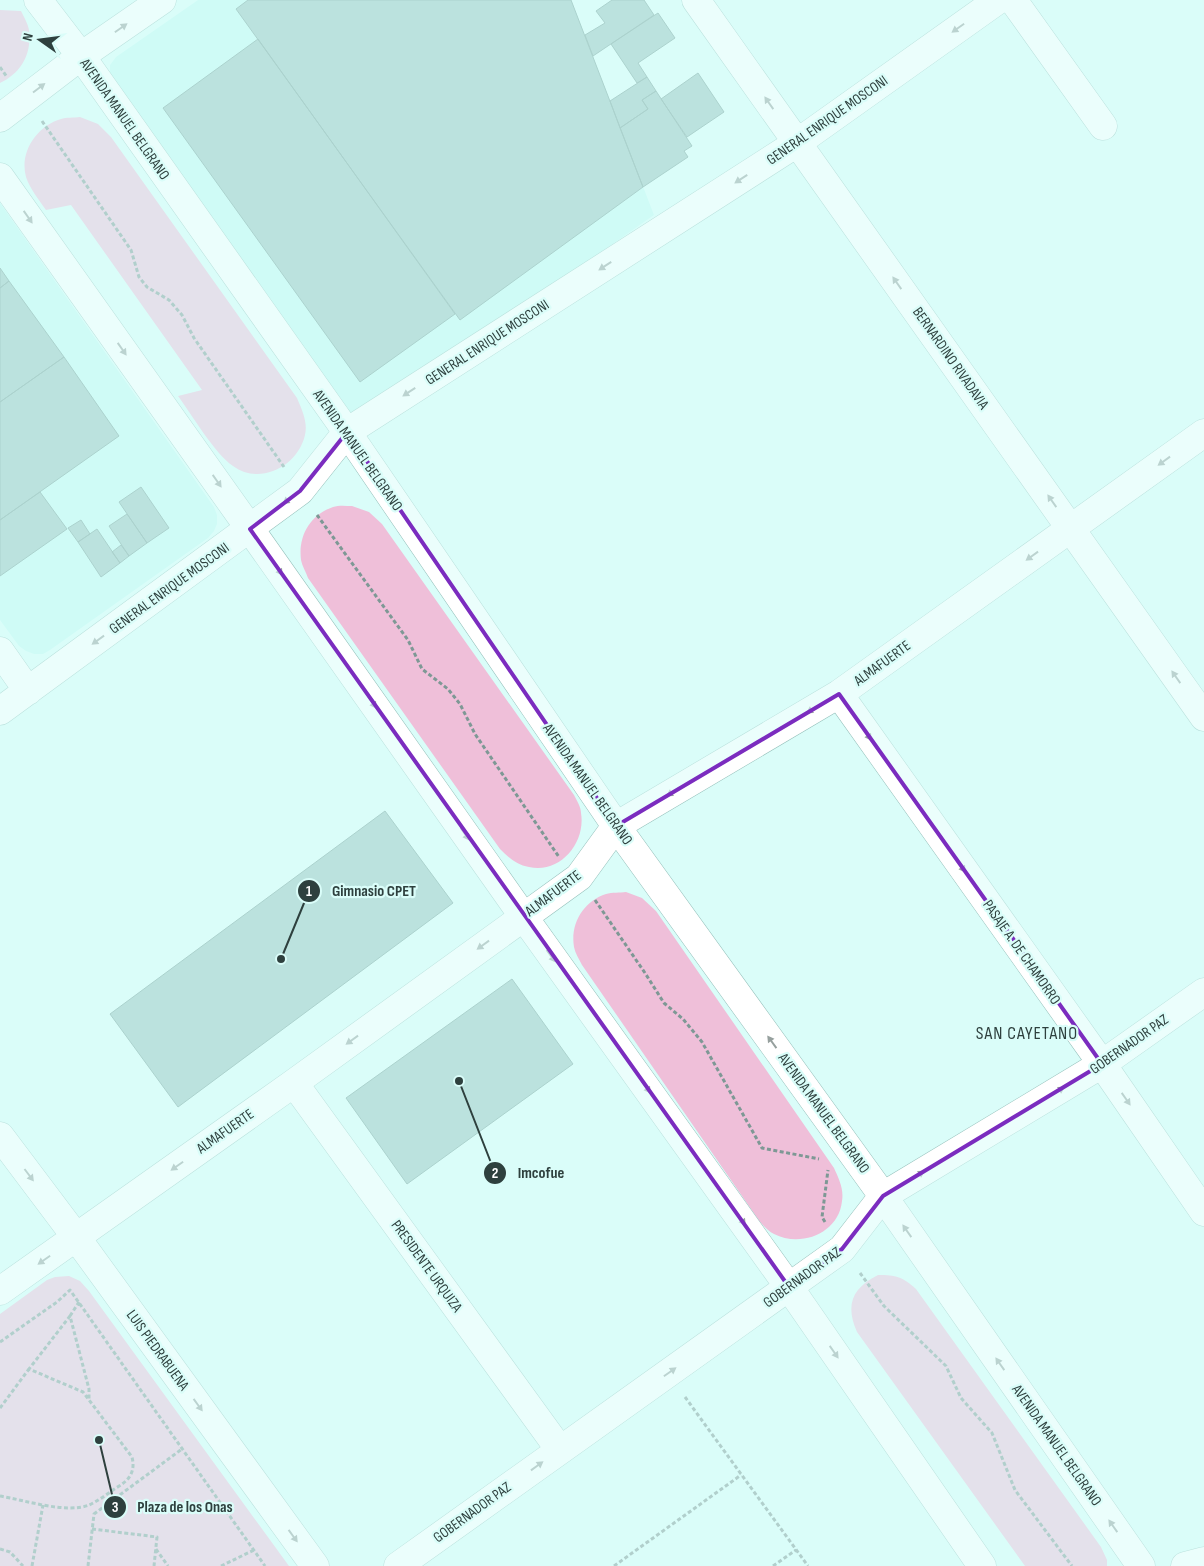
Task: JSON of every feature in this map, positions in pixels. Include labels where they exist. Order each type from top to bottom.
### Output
[{"type":"street","name":"AVENIDA MANUEL BELGRANO","points":[[38,0],[81,56],[347,432],[616,826],[883,1196],[1141,1566]]},
{"type":"street","points":[[0,118],[81,56],[162,0]]},
{"type":"street","name":"BERNARDINO RIVADAVIA","points":[[696,0],[1204,717]]},
{"type":"street","name":"GENERAL ENRIQUE MOSCONI","points":[[0,711],[300,491],[347,432],[797,143],[998,0]]},
{"type":"street","points":[[1013,0],[1103,126]]},
{"type":"street","points":[[0,177],[522,916],[789,1287],[982,1566]]},
{"type":"street","name":"ALMAFUERTE","points":[[0,1291],[579,877],[616,826],[839,694],[1204,433]]},
{"type":"street","points":[[0,650],[28,691]]},
{"type":"street","name":"PASAJE A. DE CHAMORRO","points":[[839,694],[1102,1064],[1204,1212]]},
{"type":"street","name":"GOBERNADOR PAZ","points":[[398,1566],[842,1249],[883,1196],[1102,1064],[1204,992]]},
{"type":"street","name":"PRESIDENTE URQUIZA","points":[[294,1082],[560,1450]]},
{"type":"street","name":"LUIS PIEDRABUENA","points":[[0,1136],[76,1237],[315,1566]]},
{"type":"street","points":[[1186,1566],[1204,1560]]},
{"type":"path","points":[[0,67],[52,134],[131,250],[139,276],[143,282],[147,287],[170,300],[182,315],[194,338],[300,491],[408,640],[422,668],[448,689],[460,704],[475,734],[555,852],[579,877],[664,1003],[683,1019],[702,1042],[762,1148],[818,1158],[828,1169],[822,1217],[842,1249],[884,1306],[946,1366],[961,1398],[992,1433],[1015,1490],[1072,1566]]},
{"type":"path","points":[[0,1342],[57,1302],[70,1290],[265,1566]]},
{"type":"path","points":[[0,1408],[79,1302]]},
{"type":"path","points":[[70,1316],[89,1389],[89,1398]]},
{"type":"path","points":[[0,1496],[43,1505],[72,1508],[88,1505],[126,1482],[133,1472],[132,1457],[83,1392],[29,1369]]},
{"type":"path","points":[[668,1373],[808,1566]]},
{"type":"path","points":[[88,1566],[94,1514],[182,1450]]},
{"type":"path","points":[[614,1566],[741,1475]]},
{"type":"path","points":[[126,1482],[130,1488]]},
{"type":"path","points":[[32,1566],[43,1505]]},
{"type":"path","points":[[92,1530],[157,1537],[154,1566]]},
{"type":"path","points":[[156,1549],[168,1566]]},
{"type":"path","points":[[0,1550],[10,1552],[23,1566]]},
{"type":"path","points":[[221,1566],[254,1550]]},
{"type":"path","points":[[773,1566],[796,1550]]},
{"type":"highlighted area","points":[[347,432],[616,826],[839,694],[1102,1064],[883,1196],[842,1249],[789,1287],[250,529],[300,491]]},
{"type":"shaded area","points":[[198,0],[571,0],[654,215],[376,410],[351,415],[110,79],[110,65],[116,57]]},
{"type":"shaded area","points":[[0,10],[21,11],[28,28],[29,47],[24,62],[14,74],[0,83]]},
{"type":"shaded area","points":[[80,117],[98,124],[111,137],[297,398],[305,421],[305,435],[295,456],[276,470],[255,474],[244,472],[233,466],[219,453],[178,396],[202,390],[71,205],[46,210],[30,186],[26,177],[25,158],[32,141],[52,122],[63,118]]},
{"type":"shaded area","points":[[0,203],[214,507],[217,515],[217,524],[208,538],[43,654],[34,654],[19,646],[0,620]]},
{"type":"shaded area","points":[[335,506],[352,506],[369,512],[382,524],[574,795],[581,811],[579,835],[575,845],[560,861],[551,866],[540,868],[524,866],[516,863],[500,849],[308,578],[302,562],[301,551],[307,528],[318,515]]},
{"type":"shaded area","points":[[626,892],[642,898],[656,911],[834,1168],[841,1184],[842,1201],[834,1222],[817,1235],[807,1238],[785,1238],[772,1233],[760,1222],[582,965],[577,956],[573,938],[580,914],[598,897],[608,893]]},
{"type":"shaded area","points":[[878,1275],[899,1278],[916,1289],[1101,1547],[1107,1560],[1107,1566],[1025,1566],[857,1332],[852,1314],[853,1298],[862,1286]]},
{"type":"shaded area","points":[[69,1276],[80,1281],[89,1291],[289,1566],[0,1566],[0,1314],[47,1280],[55,1277]]},
{"type":"building","points":[[248,0],[571,0],[643,187],[460,320],[236,9]]},
{"type":"building","points":[[612,0],[644,0],[654,15],[593,56],[585,35],[605,23],[596,11]]},
{"type":"building","points":[[658,13],[675,38],[638,63],[647,77],[637,83],[611,44]]},
{"type":"building","points":[[258,39],[455,314],[360,382],[163,108]]},
{"type":"building","points":[[698,73],[724,112],[687,137],[661,99]]},
{"type":"building","points":[[647,77],[656,91],[642,100],[648,109],[620,128],[610,101]]},
{"type":"building","points":[[656,91],[692,146],[684,151],[688,157],[643,187],[620,128],[648,109],[642,100]]},
{"type":"building","points":[[0,268],[9,281],[0,288]]},
{"type":"building","points":[[9,281],[64,357],[0,402],[0,288]]},
{"type":"building","points":[[64,357],[119,436],[0,520],[0,402]]},
{"type":"building","points":[[141,487],[169,528],[147,543],[119,502]]},
{"type":"building","points":[[40,492],[67,529],[0,576],[0,520]]},
{"type":"building","points":[[127,514],[147,543],[129,556],[109,526]]},
{"type":"building","points":[[81,520],[90,534],[78,542],[68,528]]},
{"type":"building","points":[[97,529],[120,563],[101,577],[78,542]]},
{"type":"building","points":[[121,545],[129,556],[120,563],[112,552]]},
{"type":"building","points":[[385,811],[453,903],[178,1107],[110,1014]]},
{"type":"building","points":[[512,979],[573,1064],[407,1184],[346,1098]]},
{"type":"place","name":"Gimnasio CPET","points":[[281,959]]},
{"type":"place","name":"Imcofue","points":[[459,1081]]},
{"type":"place","name":"Plaza de los Onas","points":[[99,1440]]},
{"type":"district","name":"SAN CAYETANO","points":[[1027,1033]]}]
